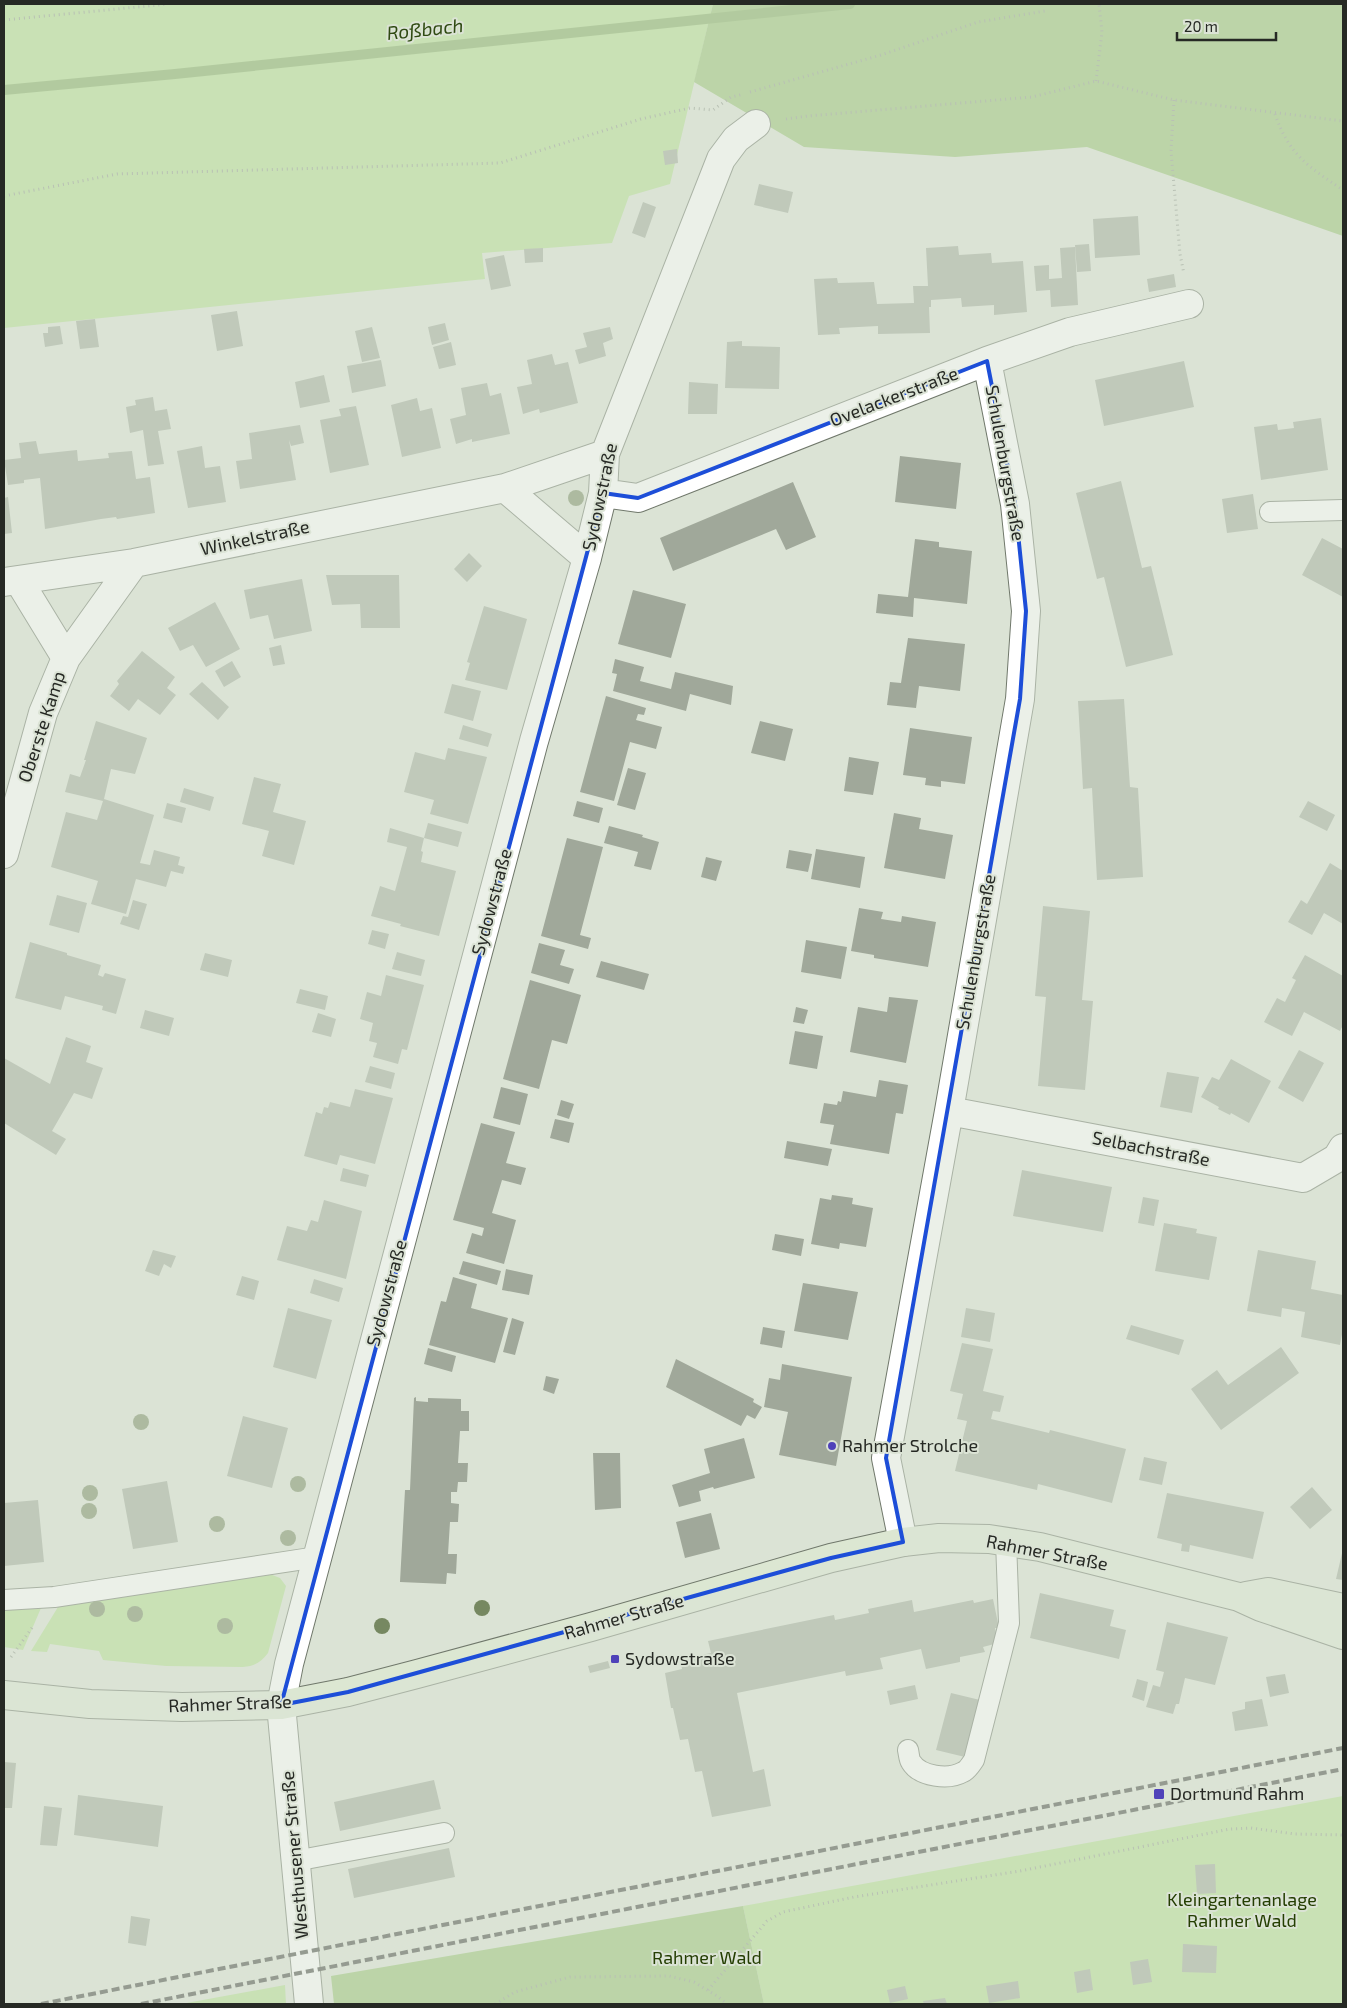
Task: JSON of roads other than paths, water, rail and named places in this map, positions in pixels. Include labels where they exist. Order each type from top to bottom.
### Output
[{"type":"main road","name":"Rahmer Straße","points":[[4,1695],[99,1704],[182,1707],[280,1705],[348,1692],[391,1681],[591,1627],[822,1560],[902,1542],[939,1538],[1006,1541],[1040,1547],[1239,1597],[1261,1608],[1343,1635]]},
{"type":"main road","name":"Rahmer Straße","points":[[1239,1597],[1268,1592],[1343,1608]]},
{"type":"street","name":"Sydowstraße","points":[[280,1705],[317,1557],[532,750],[587,558],[603,493],[605,454],[720,159],[736,139],[756,124]]},
{"type":"street","name":"Ovelackerstraße","points":[[603,493],[638,498],[987,361],[1070,332],[1189,304]]},
{"type":"street","name":"Schulenburgstraße","points":[[902,1542],[886,1458],[1020,699],[1026,611],[1016,504],[987,361]]},
{"type":"street","name":"Winkelstraße","points":[[11,581],[134,563],[505,488],[605,454]]},
{"type":"street","points":[[505,488],[587,558]]},
{"type":"street","name":"Oberste Kamp","points":[[4,854],[43,713],[66,658],[134,563]]},
{"type":"street","name":"Oberste Kamp","points":[[11,581],[66,658]]},
{"type":"street","name":"Selbachstraße","points":[[948,1111],[1303,1178],[1337,1158],[1343,1148]]},
{"type":"street","name":"Westhusener Straße","points":[[280,1705],[309,2004]]},
{"type":"lane","points":[[1270,512],[1343,510]]},
{"type":"lane","points":[[908,1750],[910,1761],[918,1769],[934,1775],[951,1776],[965,1772],[974,1760],[1009,1623],[1006,1541]]},
{"type":"lane","points":[[4,1600],[54,1597],[317,1557]]},
{"type":"lane","points":[[295,1861],[444,1833]]},
{"type":"waterway","name":"Roßbach","points":[[4,90],[850,4]]},
{"type":"railway","points":[[41,2004],[1343,1748]]},
{"type":"railway","points":[[141,2004],[1343,1769]]},
{"type":"place","name":"Rahmer Strolche","points":[[832,1446]]},
{"type":"place","name":"Sydowstraße","points":[[615,1659]]},
{"type":"place","name":"Dortmund Rahm","points":[[1159,1794]]},
{"type":"park label","name":"Kleingartenanlage Rahmer Wald","points":[[1242,1910]]},
{"type":"park label","name":"Rahmer Wald","points":[[707,1958]]}]
